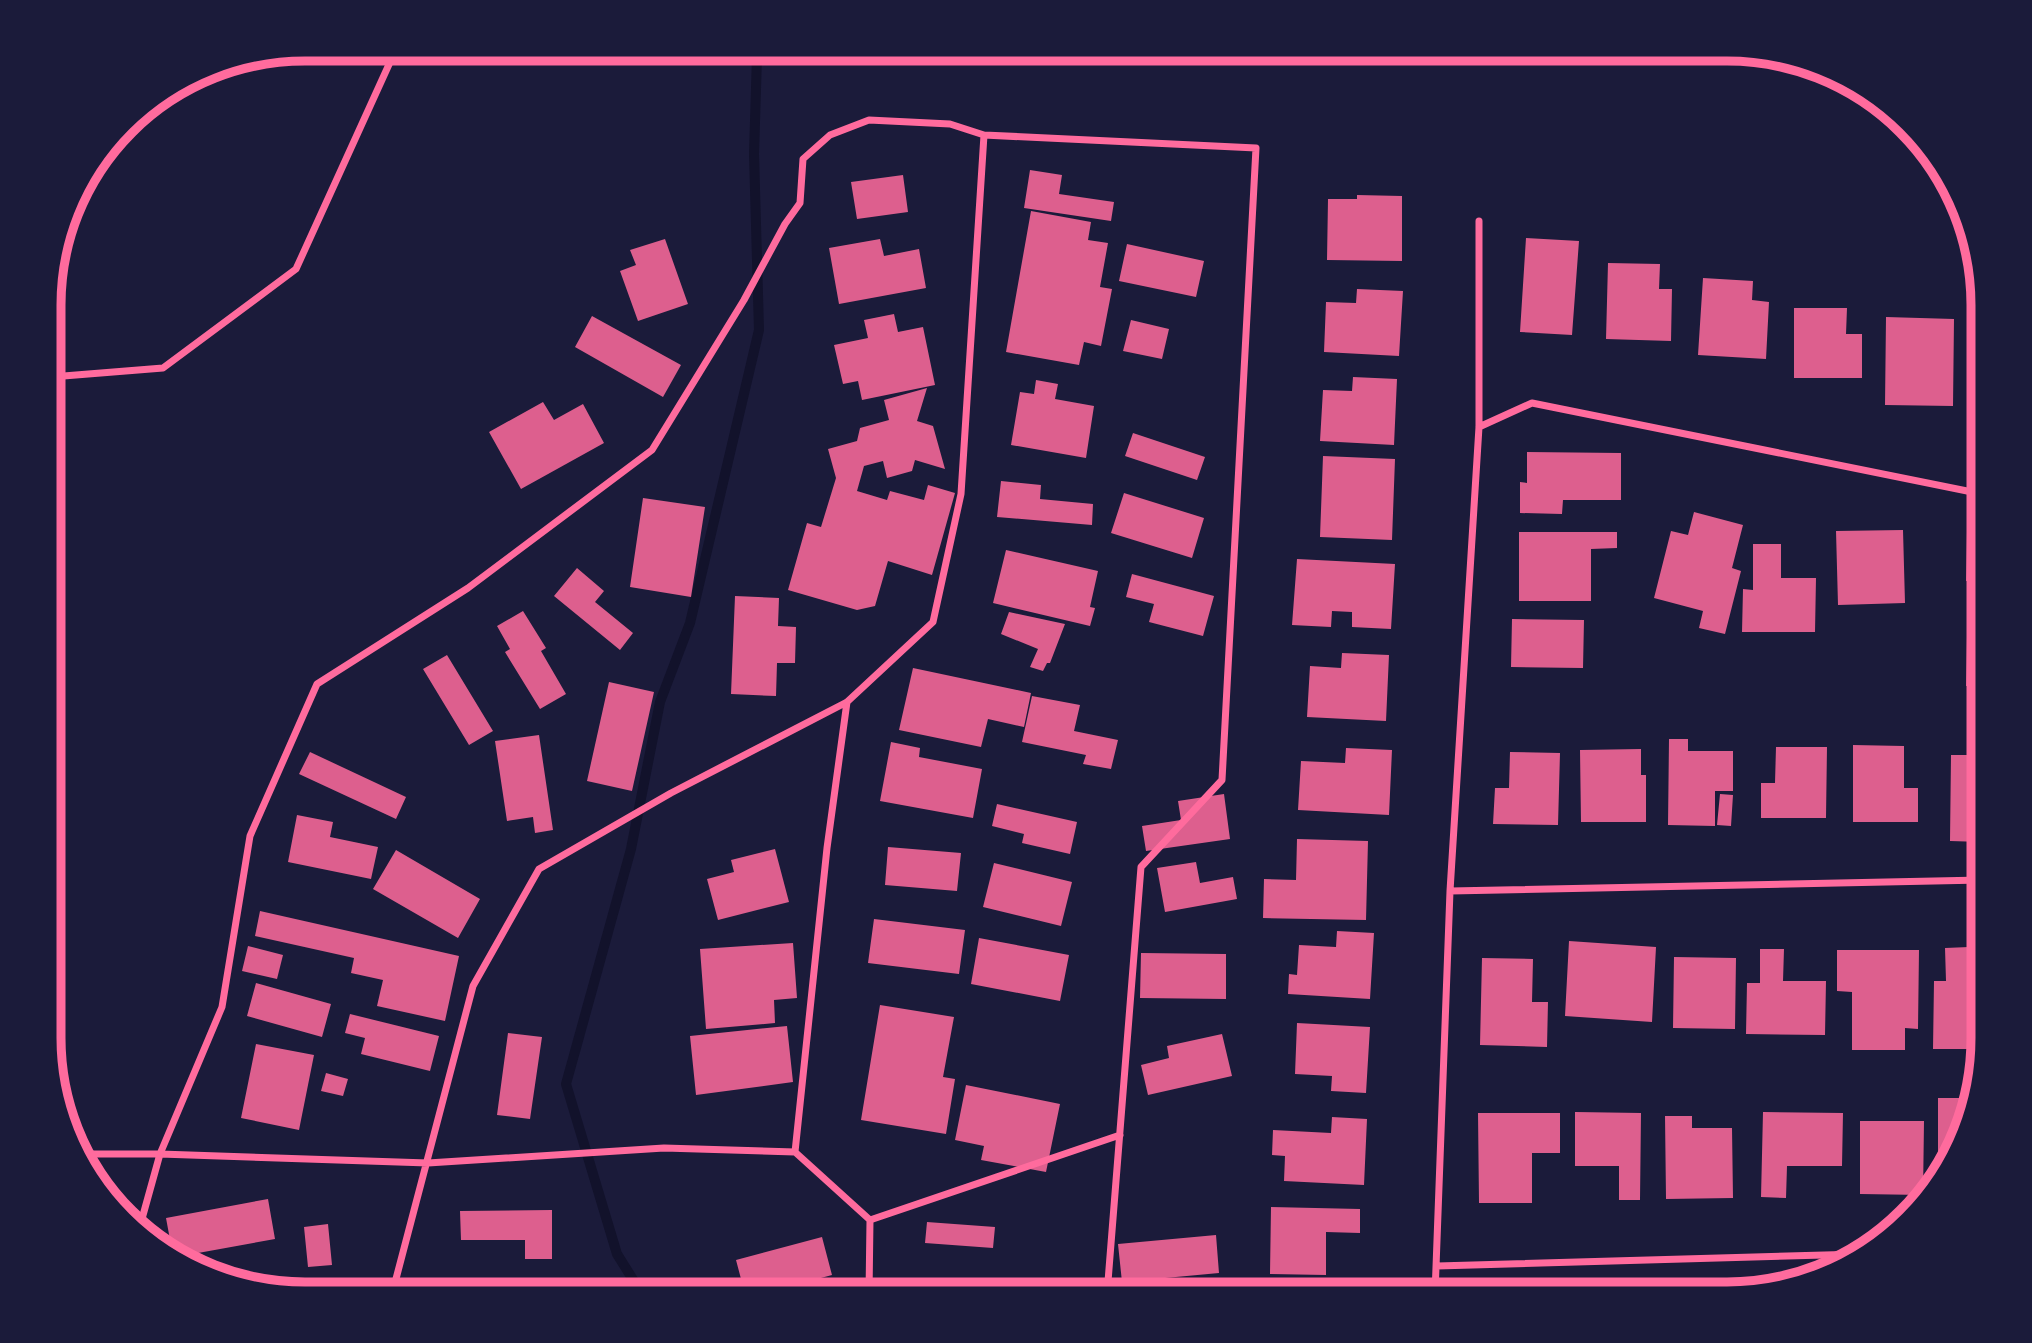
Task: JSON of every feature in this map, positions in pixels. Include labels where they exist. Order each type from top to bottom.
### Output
[{"type":"street","points":[[61,376],[163,368],[296,269],[391,61]]},
{"type":"street","points":[[142,1218],[160,1154],[222,1007],[250,836],[317,684],[468,588],[652,450],[800,203],[803,159],[830,135],[869,120],[950,124],[984,135],[1256,148],[1222,780],[1141,867],[1108,1281]]},
{"type":"street","points":[[395,1282],[473,986],[539,869],[671,793],[847,702],[933,622],[961,494],[984,135]]},
{"type":"street","points":[[1436,1281],[1450,891],[1479,427],[1479,221]]},
{"type":"street","points":[[1479,427],[1532,403],[1970,492]]},
{"type":"street","points":[[795,1152],[827,848],[847,702]]},
{"type":"street","points":[[1450,891],[1970,880]]},
{"type":"street","points":[[870,1220],[1120,1135]]},
{"type":"street","points":[[91,1154],[428,1163],[664,1148],[795,1152],[870,1220],[869,1282]]},
{"type":"street","points":[[1437,1266],[1839,1255]]},
{"type":"building","points":[[1030,170],[1062,175],[1059,194],[1114,202],[1111,221],[1024,208]]},
{"type":"building","points":[[903,175],[908,212],[857,219],[851,182]]},
{"type":"building","points":[[1357,195],[1402,196],[1402,261],[1327,260],[1328,199],[1357,199]]},
{"type":"building","points":[[1031,211],[1091,222],[1088,240],[1108,243],[1100,287],[1112,289],[1101,346],[1084,342],[1079,365],[1006,352]]},
{"type":"building","points":[[1526,238],[1579,241],[1572,335],[1520,332]]},
{"type":"building","points":[[665,239],[688,304],[638,321],[620,271],[636,265],[630,250]]},
{"type":"building","points":[[880,239],[884,256],[919,249],[926,288],[839,304],[829,248]]},
{"type":"building","points":[[1127,244],[1204,261],[1196,297],[1119,281]]},
{"type":"building","points":[[1608,263],[1660,264],[1659,289],[1672,289],[1671,341],[1606,339]]},
{"type":"building","points":[[1703,278],[1753,281],[1752,300],[1769,302],[1766,359],[1698,355]]},
{"type":"building","points":[[1357,289],[1403,291],[1399,356],[1324,352],[1326,302],[1356,303]]},
{"type":"building","points":[[1794,308],[1847,308],[1846,334],[1862,334],[1862,378],[1794,378]]},
{"type":"building","points":[[894,314],[898,332],[923,327],[935,385],[862,400],[858,381],[843,384],[834,345],[868,338],[864,320]]},
{"type":"building","points":[[592,316],[681,365],[663,397],[575,347]]},
{"type":"building","points":[[1886,317],[1954,319],[1953,406],[1885,405]]},
{"type":"building","points":[[1131,320],[1169,329],[1162,359],[1123,351]]},
{"type":"building","points":[[1353,377],[1397,379],[1394,445],[1320,441],[1323,390],[1352,391]]},
{"type":"building","points":[[1036,380],[1058,384],[1055,399],[1094,406],[1086,458],[1011,445],[1020,392],[1034,394]]},
{"type":"building","points":[[927,388],[917,421],[933,426],[945,469],[915,460],[912,471],[887,478],[883,461],[864,466],[857,491],[887,500],[890,491],[924,500],[928,485],[955,493],[932,575],[888,561],[875,606],[857,610],[788,590],[807,523],[821,527],[836,478],[828,449],[857,441],[860,428],[889,420],[884,400]]},
{"type":"building","points":[[543,402],[554,420],[583,404],[604,443],[521,489],[489,432]]},
{"type":"building","points":[[1133,433],[1205,457],[1197,480],[1125,456]]},
{"type":"building","points":[[1527,452],[1621,453],[1621,500],[1563,500],[1562,514],[1520,513],[1520,482],[1527,483]]},
{"type":"building","points":[[1323,456],[1395,459],[1392,540],[1320,537]]},
{"type":"building","points":[[1001,481],[1041,485],[1040,499],[1093,504],[1092,525],[997,517]]},
{"type":"building","points":[[1124,493],[1204,518],[1192,558],[1111,533]]},
{"type":"building","points":[[643,498],[705,507],[691,597],[630,587]]},
{"type":"building","points":[[1694,512],[1743,525],[1732,568],[1741,571],[1725,634],[1699,628],[1703,611],[1654,598],[1671,531],[1688,535]]},
{"type":"building","points":[[1903,530],[1905,603],[1838,605],[1836,531]]},
{"type":"building","points":[[1519,532],[1617,532],[1617,548],[1591,549],[1591,601],[1519,601]]},
{"type":"building","points":[[1967,532],[1970,532],[1970,581],[1966,581]]},
{"type":"building","points":[[1753,544],[1781,544],[1781,578],[1816,578],[1815,632],[1742,632],[1743,589],[1753,590]]},
{"type":"building","points":[[1006,550],[1098,571],[1090,607],[1095,608],[1090,626],[993,603]]},
{"type":"building","points":[[1297,559],[1395,564],[1391,629],[1352,627],[1352,612],[1332,611],[1331,627],[1292,625]]},
{"type":"building","points":[[577,568],[604,591],[595,602],[633,633],[620,650],[554,596]]},
{"type":"building","points":[[1132,574],[1214,596],[1203,636],[1149,622],[1154,604],[1126,597]]},
{"type":"building","points":[[735,596],[779,598],[778,626],[796,627],[795,663],[777,663],[776,696],[731,694]]},
{"type":"building","points":[[523,611],[546,648],[541,651],[566,694],[540,709],[505,652],[510,649],[497,626]]},
{"type":"building","points":[[1009,612],[1065,624],[1050,663],[1047,663],[1043,671],[1030,667],[1038,649],[1001,634]]},
{"type":"building","points":[[1512,619],[1584,620],[1583,668],[1511,667]]},
{"type":"building","points":[[1967,637],[1970,637],[1970,686],[1966,686]]},
{"type":"building","points":[[1342,653],[1389,655],[1386,721],[1307,717],[1310,666],[1341,668]]},
{"type":"building","points":[[447,655],[493,731],[469,745],[423,669]]},
{"type":"building","points":[[913,668],[1031,693],[1024,727],[988,719],[981,747],[899,730]]},
{"type":"building","points":[[609,682],[654,692],[632,791],[587,781]]},
{"type":"building","points":[[1032,696],[1080,705],[1074,731],[1118,740],[1111,769],[1083,764],[1086,755],[1022,742]]},
{"type":"building","points":[[539,735],[553,830],[535,833],[533,817],[507,821],[495,741]]},
{"type":"building","points":[[1669,739],[1688,739],[1688,751],[1733,751],[1733,791],[1715,791],[1715,826],[1668,825]]},
{"type":"building","points":[[891,742],[920,748],[919,757],[982,769],[973,818],[880,801]]},
{"type":"building","points":[[1853,745],[1904,746],[1904,788],[1918,788],[1918,822],[1853,822]]},
{"type":"building","points":[[1776,747],[1827,747],[1826,818],[1761,818],[1761,783],[1775,783]]},
{"type":"building","points":[[1346,748],[1392,750],[1389,815],[1298,810],[1301,761],[1345,763]]},
{"type":"building","points":[[1641,749],[1641,775],[1646,775],[1646,822],[1581,822],[1580,750]]},
{"type":"building","points":[[310,752],[406,797],[396,819],[299,774]]},
{"type":"building","points":[[1510,752],[1560,753],[1558,825],[1493,824],[1495,788],[1509,788]]},
{"type":"building","points":[[1951,755],[1970,755],[1970,842],[1950,841]]},
{"type":"building","points":[[1224,794],[1230,839],[1146,851],[1142,826],[1181,820],[1178,801]]},
{"type":"building","points":[[1720,794],[1733,795],[1731,826],[1717,825]]},
{"type":"building","points":[[997,804],[1077,822],[1070,854],[1022,843],[1024,834],[992,826]]},
{"type":"building","points":[[297,815],[333,822],[330,837],[378,847],[371,879],[288,862]]},
{"type":"building","points":[[1297,839],[1368,841],[1366,920],[1263,918],[1264,879],[1296,880]]},
{"type":"building","points":[[888,847],[961,853],[957,891],[885,885]]},
{"type":"building","points":[[775,849],[789,902],[718,920],[707,879],[734,872],[731,860]]},
{"type":"building","points":[[396,850],[480,899],[458,938],[373,889]]},
{"type":"building","points":[[1196,862],[1200,883],[1233,877],[1237,899],[1165,912],[1157,868]]},
{"type":"building","points":[[994,863],[1072,882],[1061,926],[983,907]]},
{"type":"building","points":[[260,911],[459,956],[445,1021],[377,1006],[383,980],[351,973],[354,958],[255,936]]},
{"type":"building","points":[[874,919],[965,930],[959,974],[868,963]]},
{"type":"building","points":[[1337,931],[1374,933],[1370,999],[1288,994],[1289,974],[1297,975],[1299,945],[1336,947]]},
{"type":"building","points":[[979,938],[1069,955],[1060,1001],[971,984]]},
{"type":"building","points":[[1569,941],[1656,947],[1652,1022],[1565,1016]]},
{"type":"building","points":[[793,943],[797,998],[774,1000],[775,1023],[706,1029],[700,949]]},
{"type":"building","points":[[248,946],[283,955],[277,979],[242,971]]},
{"type":"building","points":[[1969,947],[1970,1049],[1933,1049],[1934,981],[1946,981],[1945,948]]},
{"type":"building","points":[[1760,949],[1784,949],[1783,981],[1826,981],[1825,1035],[1746,1034],[1747,983],[1760,983]]},
{"type":"building","points":[[1837,950],[1919,950],[1918,1029],[1905,1028],[1905,1050],[1852,1050],[1852,992],[1837,991]]},
{"type":"building","points":[[1141,953],[1226,954],[1226,999],[1140,998]]},
{"type":"building","points":[[1674,957],[1736,958],[1735,1029],[1673,1028]]},
{"type":"building","points":[[1482,958],[1533,959],[1532,1002],[1548,1002],[1547,1047],[1480,1045]]},
{"type":"building","points":[[256,983],[331,1004],[322,1037],[247,1016]]},
{"type":"building","points":[[880,1005],[954,1017],[943,1077],[955,1079],[946,1134],[861,1120]]},
{"type":"building","points":[[350,1014],[439,1036],[430,1071],[361,1054],[365,1038],[345,1033]]},
{"type":"building","points":[[1297,1023],[1370,1027],[1366,1093],[1331,1091],[1332,1076],[1295,1074]]},
{"type":"building","points":[[787,1026],[793,1082],[696,1095],[690,1036]]},
{"type":"building","points":[[508,1033],[542,1037],[530,1119],[497,1115]]},
{"type":"building","points":[[1222,1034],[1232,1076],[1148,1095],[1141,1065],[1169,1058],[1167,1046]]},
{"type":"building","points":[[256,1044],[314,1055],[299,1130],[241,1118]]},
{"type":"building","points":[[326,1073],[348,1079],[343,1096],[321,1091]]},
{"type":"building","points":[[966,1085],[1060,1104],[1046,1172],[981,1160],[984,1146],[955,1140]]},
{"type":"building","points":[[1938,1098],[1963,1098],[1946,1146],[1938,1160]]},
{"type":"building","points":[[1575,1112],[1641,1113],[1640,1200],[1619,1200],[1619,1166],[1575,1166]]},
{"type":"building","points":[[1763,1112],[1843,1113],[1842,1166],[1787,1166],[1786,1198],[1761,1197]]},
{"type":"building","points":[[1478,1113],[1560,1113],[1560,1153],[1532,1153],[1532,1203],[1479,1203]]},
{"type":"building","points":[[1665,1116],[1692,1116],[1692,1128],[1732,1128],[1733,1198],[1666,1199]]},
{"type":"building","points":[[1332,1117],[1367,1119],[1364,1185],[1284,1181],[1285,1156],[1272,1155],[1273,1130],[1331,1133]]},
{"type":"building","points":[[1860,1121],[1924,1121],[1923,1182],[1913,1195],[1860,1194]]},
{"type":"building","points":[[268,1199],[275,1239],[192,1254],[170,1241],[166,1218]]},
{"type":"building","points":[[1271,1207],[1360,1209],[1360,1233],[1326,1232],[1326,1275],[1270,1274]]},
{"type":"building","points":[[552,1210],[552,1259],[525,1259],[525,1240],[461,1240],[460,1211]]},
{"type":"building","points":[[927,1222],[995,1227],[993,1248],[925,1243]]},
{"type":"building","points":[[328,1224],[332,1265],[308,1267],[304,1227]]},
{"type":"building","points":[[1216,1235],[1219,1273],[1122,1281],[1118,1244]]},
{"type":"building","points":[[822,1237],[832,1275],[807,1282],[742,1282],[736,1260]]},
{"type":"building","points":[[475,1278],[494,1282],[474,1282]]},
{"type":"waterway","points":[[634,1282],[617,1254],[566,1084],[631,849],[660,702],[690,623],[759,330],[754,154],[757,61]]}]
